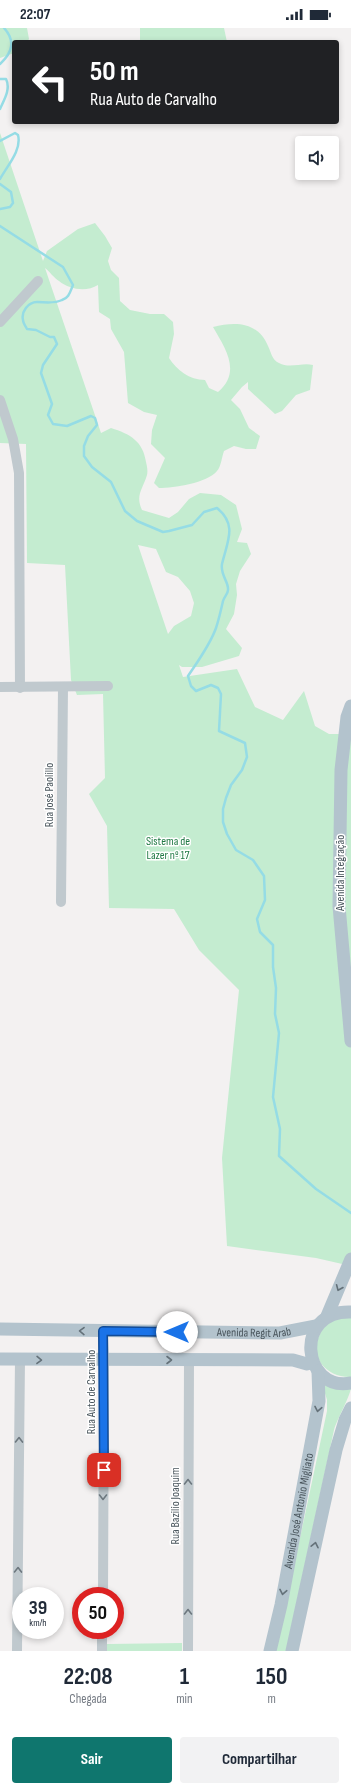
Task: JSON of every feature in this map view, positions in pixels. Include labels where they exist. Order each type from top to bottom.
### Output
[{"type":"main road","name":"Avenida Integração","points":[[351,706],[347,716],[341,770],[339,906],[351,1041]]},
{"type":"main road","points":[[316,1326],[327,1316],[351,1260]]},
{"type":"main road","points":[[327,1316],[340,1312],[351,1312]]},
{"type":"main road","name":"Avenida Regit Arab","points":[[0,1329],[280,1332],[316,1326]]},
{"type":"main road","name":"Avenida José Antonio Migliato","points":[[270,1651],[281,1605],[319,1401],[315,1366],[310,1341],[316,1326]]},
{"type":"main road","points":[[0,1359],[293,1360],[315,1366],[327,1378],[337,1383],[351,1383]]},
{"type":"main road","name":"Avenida José Antonio Migliato","points":[[292,1651],[336,1450],[345,1420],[351,1408]]},
{"type":"street","points":[[0,322],[38,281]]},
{"type":"street","points":[[0,400],[13,440],[19,473],[20,688]]},
{"type":"street","points":[[0,687],[108,686]]},
{"type":"street","name":"Rua José Paolillo","points":[[62,902],[63,687]]},
{"type":"street","name":"Rua Auto de Carvalho","points":[[103,1331],[103,1587]]},
{"type":"street","points":[[17,1651],[20,1359]]},
{"type":"street","name":"Rua Bazilio Joaquim","points":[[188,1651],[189,1360]]},
{"type":"street","points":[[102,1639],[102,1651]]},
{"type":"green space","points":[[0,28],[27,28],[28,40],[12,40],[12,54],[0,58]]},
{"type":"green space","points":[[140,28],[224,28],[227,40],[140,40]]},
{"type":"green space","name":"Sistema de Lazer nº 17","points":[[0,133],[43,261],[47,251],[78,229],[95,223],[112,248],[108,261],[111,270],[119,278],[120,301],[130,310],[150,314],[164,314],[173,322],[174,334],[169,358],[184,374],[199,380],[205,380],[209,388],[218,392],[225,384],[229,376],[230,368],[226,352],[213,327],[230,324],[245,325],[258,332],[264,338],[273,358],[283,365],[313,365],[310,390],[296,395],[282,411],[275,414],[248,389],[248,382],[231,400],[240,409],[249,428],[260,436],[256,449],[246,449],[234,446],[224,451],[220,467],[206,479],[190,484],[159,488],[154,483],[165,458],[151,444],[152,430],[157,415],[144,412],[128,403],[124,352],[111,329],[110,319],[99,312],[98,285],[89,289],[73,288],[57,280],[45,268],[101,433],[111,428],[124,433],[134,439],[142,449],[147,467],[147,475],[139,496],[142,510],[169,518],[178,512],[189,499],[200,493],[221,495],[236,505],[242,529],[237,542],[247,543],[251,554],[240,571],[236,584],[237,595],[234,614],[226,629],[242,648],[239,656],[202,667],[182,667],[179,665],[183,677],[237,669],[255,707],[283,720],[304,691],[315,726],[329,734],[351,734],[351,1266],[316,1258],[227,1246],[222,1158],[239,990],[199,950],[174,909],[109,908],[107,826],[89,794],[105,778],[103,694],[77,695],[71,680],[65,565],[27,563],[26,444],[0,443]],"holes":[[[138,545],[156,549],[166,572],[178,577],[190,591],[194,603],[191,616],[174,626],[168,634]]]},
{"type":"green space","points":[[351,1317],[351,1377],[334,1374],[327,1370],[318,1358],[316,1351],[320,1334],[330,1321]]},
{"type":"green space","points":[[322,1383],[351,1387],[334,1430],[286,1651],[276,1651],[327,1411],[327,1400]]},
{"type":"green space","points":[[182,1643],[182,1651],[107,1651],[107,1644]]},
{"type":"waterway","points":[[0,64],[7,56],[11,47],[10,38],[4,28]]},
{"type":"waterway","points":[[0,79],[6,79],[8,87],[0,109]]},
{"type":"waterway","points":[[0,141],[15,133],[18,135],[19,141],[16,152],[0,179]]},
{"type":"waterway","points":[[0,184],[11,192],[13,203],[10,207],[0,209]]},
{"type":"waterway","points":[[0,226],[63,267],[73,285],[66,298],[53,302],[34,302],[26,308],[23,314],[23,321],[27,329],[36,330],[50,337],[54,337],[57,344],[43,365],[41,373],[52,404],[48,415],[53,424],[67,426],[91,416],[95,418],[97,425],[88,436],[84,446],[84,456],[92,467],[111,482],[125,511],[137,521],[163,532],[192,525],[204,512],[217,508],[227,521],[229,534],[222,568],[228,591],[223,601],[218,621],[210,641],[204,653],[188,676],[191,686],[196,691],[211,685],[218,688],[221,694],[219,731],[245,743],[247,757],[242,770],[231,785],[226,798],[223,809],[223,822],[227,834],[236,850],[253,860],[264,876],[265,900],[257,919],[260,932],[273,945],[273,967],[276,988],[275,1014],[279,1033],[273,1097],[280,1129],[279,1156],[316,1189],[351,1213]]},
{"type":"route","points":[[104,1470],[103,1331],[177,1332]]}]
